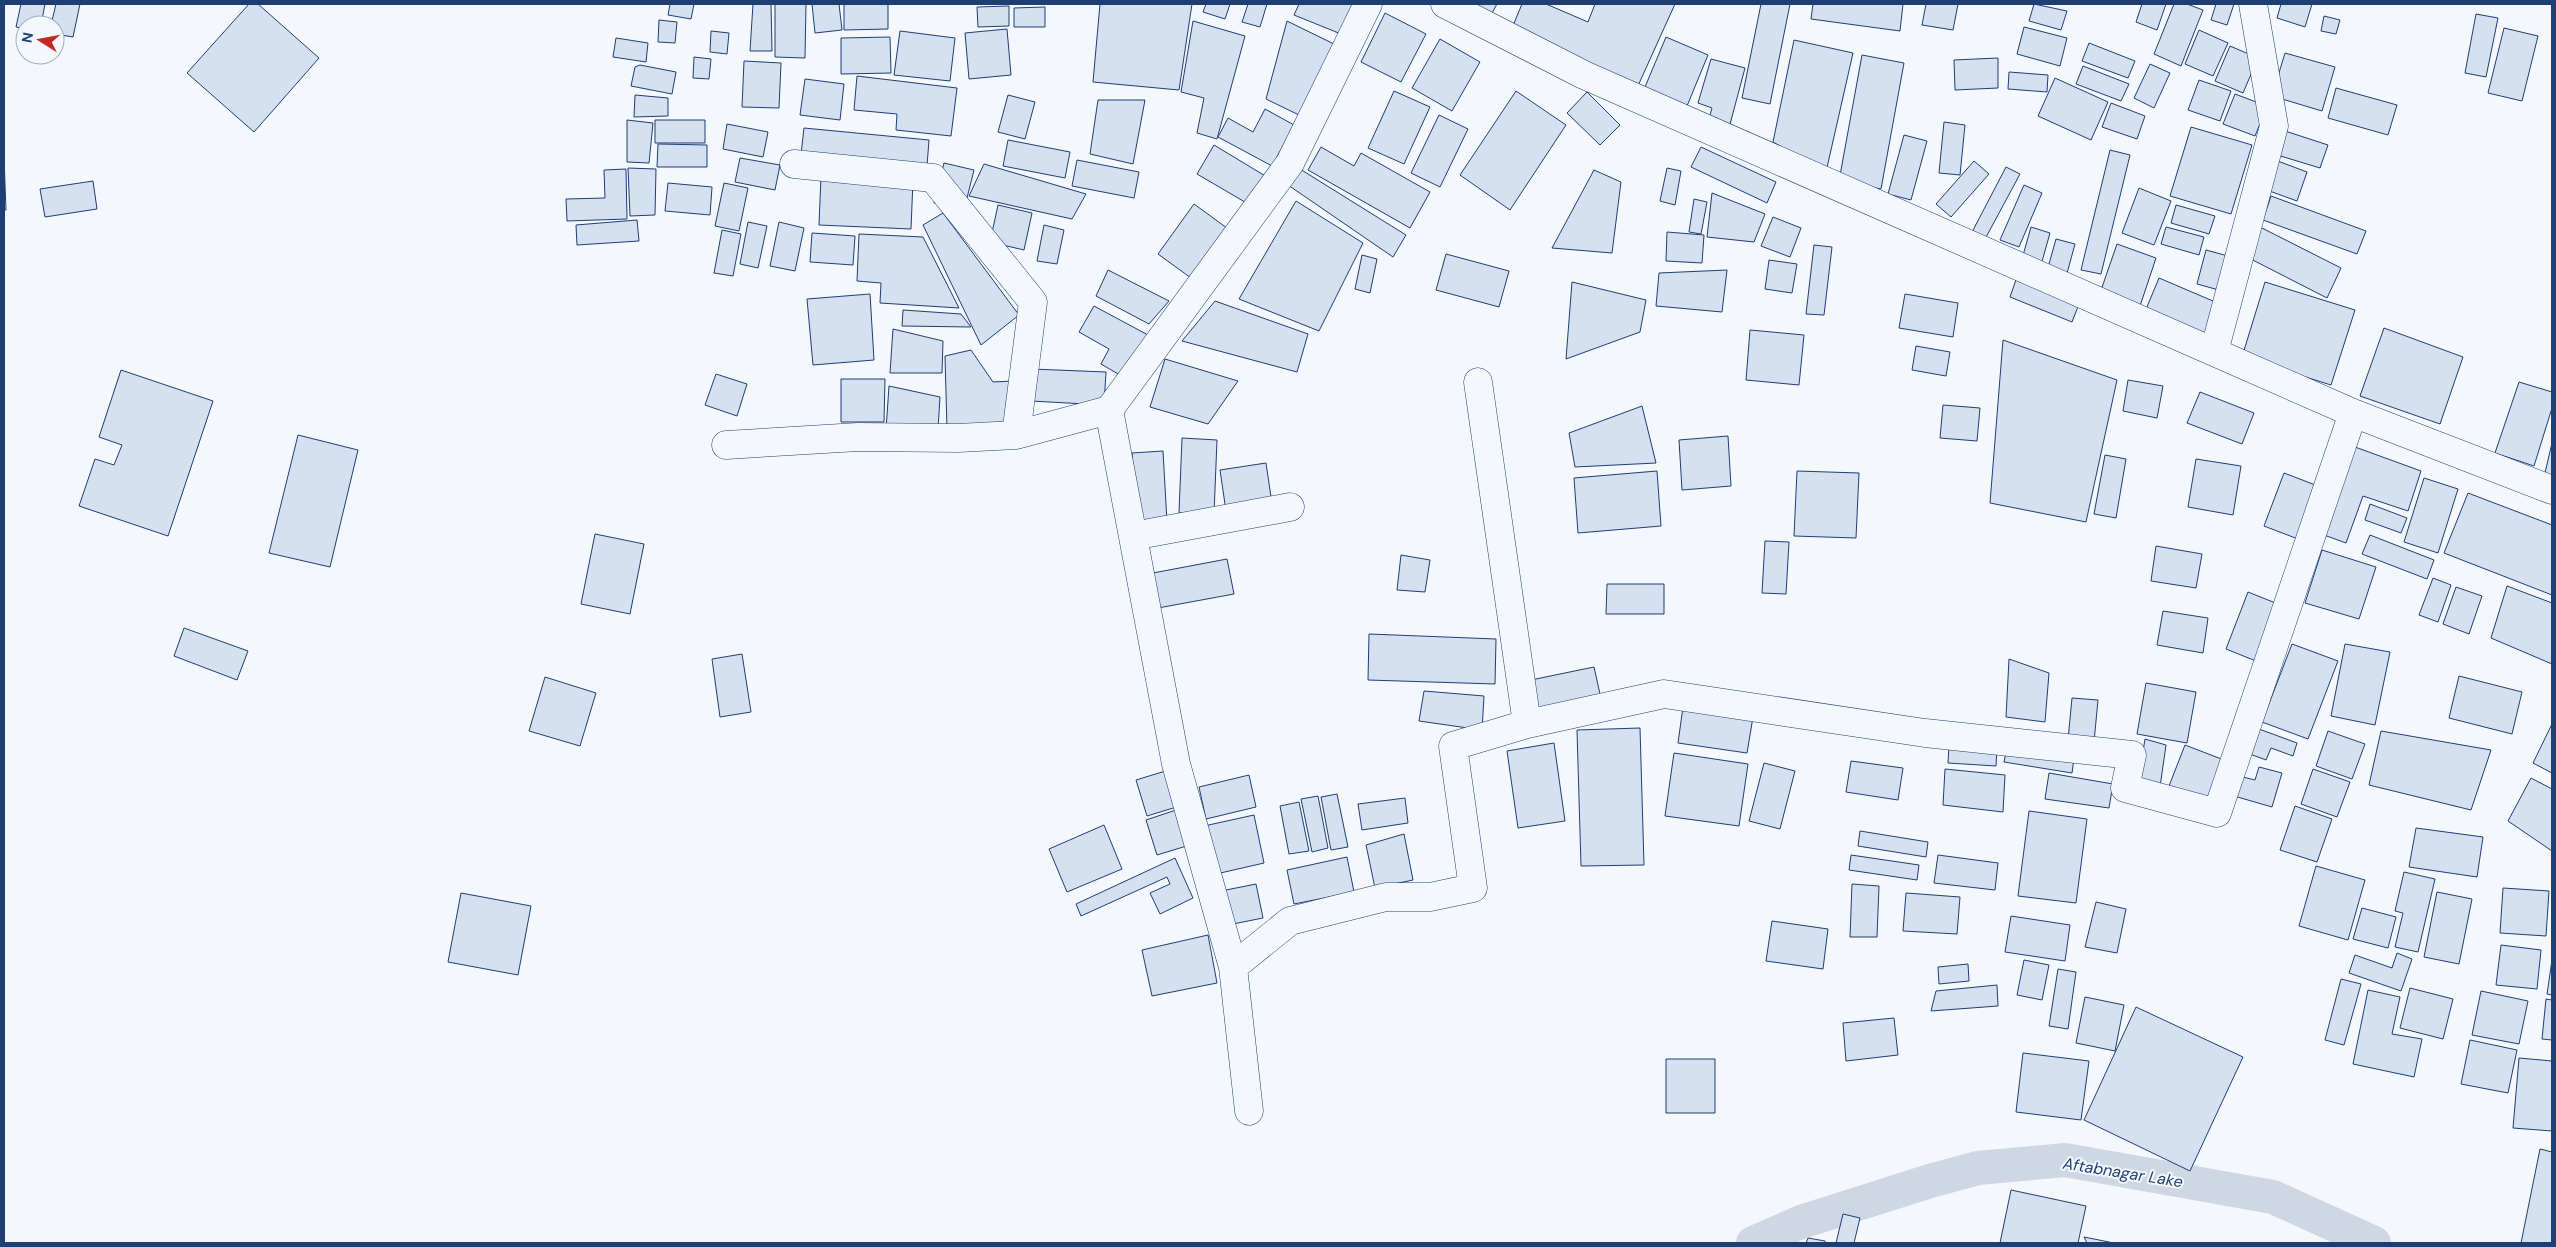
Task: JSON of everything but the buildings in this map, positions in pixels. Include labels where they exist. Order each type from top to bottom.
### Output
[{"type":"street","points":[[726,445],[858,437],[958,438],[1016,435],[1110,410],[1290,163],[1368,4]]},
{"type":"street","points":[[1445,4],[1584,75],[2214,352],[2353,413],[2552,490]]},
{"type":"street","points":[[2214,352],[2274,126],[2253,4]]},
{"type":"street","points":[[794,164],[932,178],[1033,302],[1016,435]]},
{"type":"street","points":[[1478,382],[1527,724]]},
{"type":"street","points":[[1110,410],[1176,764],[1233,968],[1249,1111]]},
{"type":"street","points":[[1233,968],[1290,921],[1386,897],[1430,897],[1473,888],[1454,746],[1527,724],[1664,694],[1925,733],[2132,756],[2125,788],[2216,813],[2353,413]]},
{"type":"street","points":[[1133,536],[1290,506]]},
{"type":"waterway","name":"Aftabnagar Lake","points":[[1753,1243],[1801,1222],[1930,1181],[1978,1168],[2065,1160],[2273,1197],[2374,1243]]}]
